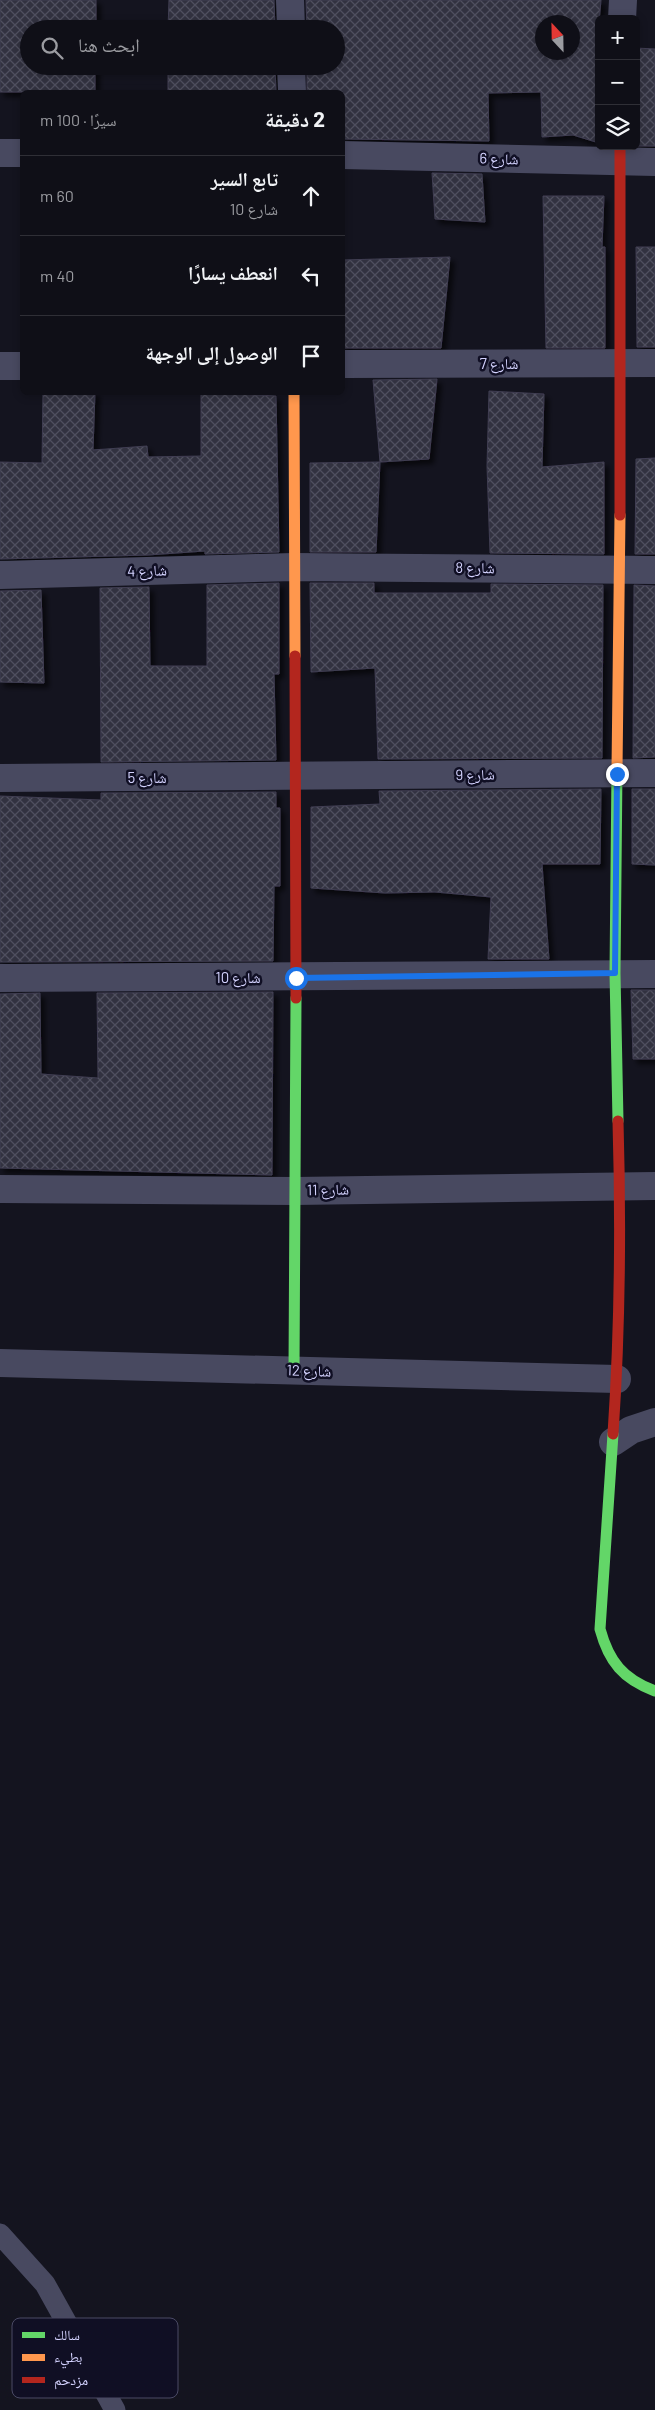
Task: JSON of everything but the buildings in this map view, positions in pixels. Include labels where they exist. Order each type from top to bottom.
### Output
[{"type":"street","points":[[290,0],[290,20]]},
{"type":"street","points":[[622,15],[623,0]]},
{"type":"street","points":[[291,75],[292,90]]},
{"type":"street","points":[[0,153],[20,153]]},
{"type":"street","points":[[620,154],[621,364],[615,973],[620,1187],[617,1379],[600,1629],[605,1651],[618,1670],[636,1684],[655,1691]]},
{"type":"street","name":"شارع 6","points":[[345,155],[620,154],[655,162]]},
{"type":"street","name":"شارع 7","points":[[345,364],[655,363]]},
{"type":"street","points":[[0,366],[20,366]]},
{"type":"street","points":[[294,395],[296,978],[294,1371]]},
{"type":"street","name":"شارع 8","points":[[294,566],[655,570]]},
{"type":"street","name":"شارع 4","points":[[0,575],[294,566]]},
{"type":"street","name":"شارع 9","points":[[294,777],[655,773]]},
{"type":"street","name":"شارع 5","points":[[0,778],[294,777]]},
{"type":"street","name":"شارع 10","points":[[0,978],[296,978],[655,974]]},
{"type":"street","name":"شارع 11","points":[[0,1189],[295,1191],[655,1186]]},
{"type":"street","name":"شارع 12","points":[[0,1363],[617,1379]]},
{"type":"street","points":[[613,1442],[631,1430],[655,1422]]},
{"type":"lane","points":[[0,2234],[45,2284],[64,2318]]},
{"type":"lane","points":[[108,2398],[115,2410]]},
{"type":"traffic: fast","points":[[617,769],[615,973],[618,1121]]},
{"type":"traffic: fast","points":[[294,1371],[296,998]]},
{"type":"traffic: fast","points":[[613,1434],[600,1629],[608,1651],[619,1668],[634,1681],[655,1691]]},
{"type":"traffic: slow","points":[[294,395],[295,656]]},
{"type":"traffic: slow","points":[[617,769],[620,515]]},
{"type":"traffic: jam","points":[[620,150],[620,515]]},
{"type":"traffic: jam","points":[[295,656],[296,998]]},
{"type":"traffic: jam","points":[[613,1434],[619,1278],[618,1121]]},
{"type":"route","points":[[296,978],[615,973],[617,774]]}]
